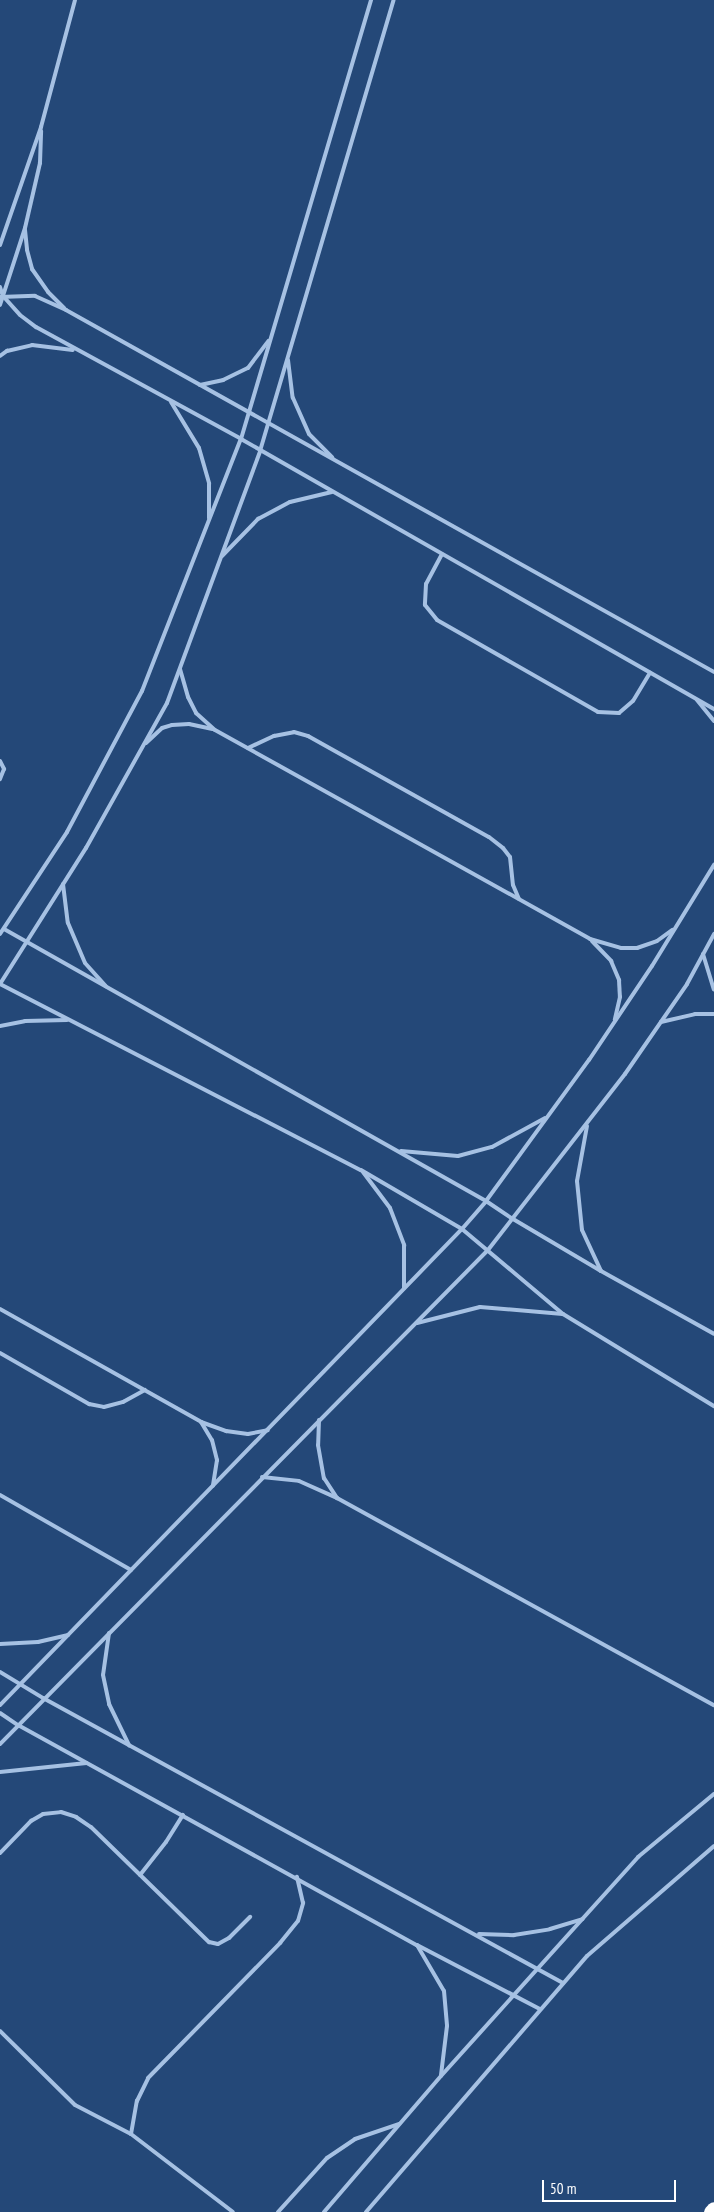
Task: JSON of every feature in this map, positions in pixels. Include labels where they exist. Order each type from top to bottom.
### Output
[{"type":"highway","points":[[711,2212],[714,2209]]},
{"type":"lane","points":[[0,245],[41,126],[75,0]]},
{"type":"lane","points":[[0,934],[67,832],[142,691],[241,439],[371,0]]},
{"type":"lane","points":[[394,0],[269,424],[167,703],[63,884],[0,984],[361,1170],[462,1229],[564,1314],[714,1406]]},
{"type":"lane","points":[[0,305],[25,228],[40,162],[41,126]]},
{"type":"lane","points":[[25,228],[26,250],[32,269],[48,292],[66,310]]},
{"type":"lane","points":[[0,287],[2,297],[20,315],[76,350],[241,439],[714,709]]},
{"type":"lane","points":[[2,297],[35,296],[66,310],[714,672]]},
{"type":"lane","points":[[200,385],[223,380],[248,368],[271,337]]},
{"type":"lane","points":[[0,356],[7,351],[32,346],[76,350]]},
{"type":"lane","points":[[288,359],[293,398],[309,434],[336,461]]},
{"type":"lane","points":[[170,400],[199,448],[209,484],[209,521]]},
{"type":"lane","points":[[221,558],[258,519],[290,502],[332,492]]},
{"type":"lane","points":[[442,554],[426,584],[425,605],[437,620],[598,712],[619,713],[633,701],[650,673]]},
{"type":"lane","points":[[180,669],[188,697],[196,713],[215,730],[590,939],[621,948],[637,948],[657,941],[675,928]]},
{"type":"lane","points":[[696,699],[714,721]]},
{"type":"lane","points":[[143,745],[162,728],[172,725],[189,724],[215,730]]},
{"type":"lane","points":[[248,748],[274,736],[294,732],[308,736],[489,837],[503,848],[510,857],[513,885],[519,900]]},
{"type":"lane","points":[[0,761],[4,769],[0,779]]},
{"type":"lane","points":[[0,1705],[462,1229],[486,1201],[614,1022],[714,865]]},
{"type":"lane","points":[[63,884],[68,923],[85,963],[110,990]]},
{"type":"lane","points":[[4,929],[486,1201],[601,1271],[714,1334]]},
{"type":"lane","points":[[0,1744],[43,1698],[488,1250],[587,1126],[688,984],[714,934]]},
{"type":"lane","points":[[590,939],[611,961],[619,980],[620,997],[614,1022]]},
{"type":"lane","points":[[703,954],[714,989]]},
{"type":"lane","points":[[661,1022],[695,1014],[714,1014]]},
{"type":"lane","points":[[0,1026],[25,1021],[69,1020]]},
{"type":"lane","points":[[397,1151],[458,1156],[492,1147],[547,1117]]},
{"type":"lane","points":[[587,1126],[577,1181],[582,1230],[601,1271]]},
{"type":"lane","points":[[361,1170],[390,1208],[404,1245],[404,1289]]},
{"type":"lane","points":[[415,1324],[480,1307],[564,1314]]},
{"type":"lane","points":[[0,1309],[201,1422],[226,1431],[248,1434],[268,1430]]},
{"type":"lane","points":[[0,1353],[90,1404],[104,1407],[124,1402],[145,1390]]},
{"type":"lane","points":[[319,1420],[318,1445],[324,1478],[337,1498]]},
{"type":"lane","points":[[201,1422],[212,1440],[217,1460],[213,1486]]},
{"type":"lane","points":[[262,1477],[298,1481],[337,1498],[714,1705]]},
{"type":"lane","points":[[0,1496],[131,1570]]},
{"type":"lane","points":[[109,1632],[103,1675],[109,1704],[129,1745]]},
{"type":"lane","points":[[0,1644],[38,1642],[68,1635]]},
{"type":"lane","points":[[0,1672],[43,1698],[477,1934],[563,1983]]},
{"type":"lane","points":[[0,1713],[18,1725],[297,1877],[417,1945],[540,2009]]},
{"type":"lane","points":[[0,1772],[87,1763]]},
{"type":"lane","points":[[324,2212],[513,1994],[638,1857],[714,1794]]},
{"type":"lane","points":[[0,1853],[30,1821],[43,1814],[61,1812],[76,1817],[91,1827],[209,1942],[218,1944],[229,1938],[250,1917]]},
{"type":"lane","points":[[140,1875],[166,1842],[183,1815]]},
{"type":"lane","points":[[366,2212],[587,1956],[714,1846]]},
{"type":"lane","points":[[131,2134],[137,2101],[148,2078],[280,1943],[298,1921],[303,1903],[297,1877]]},
{"type":"lane","points":[[477,1934],[514,1935],[550,1929],[584,1918]]},
{"type":"lane","points":[[417,1945],[444,1991],[448,2026],[441,2076]]},
{"type":"lane","points":[[0,2031],[75,2104],[131,2134],[233,2212]]},
{"type":"lane","points":[[278,2212],[327,2158],[355,2139],[402,2123]]}]
